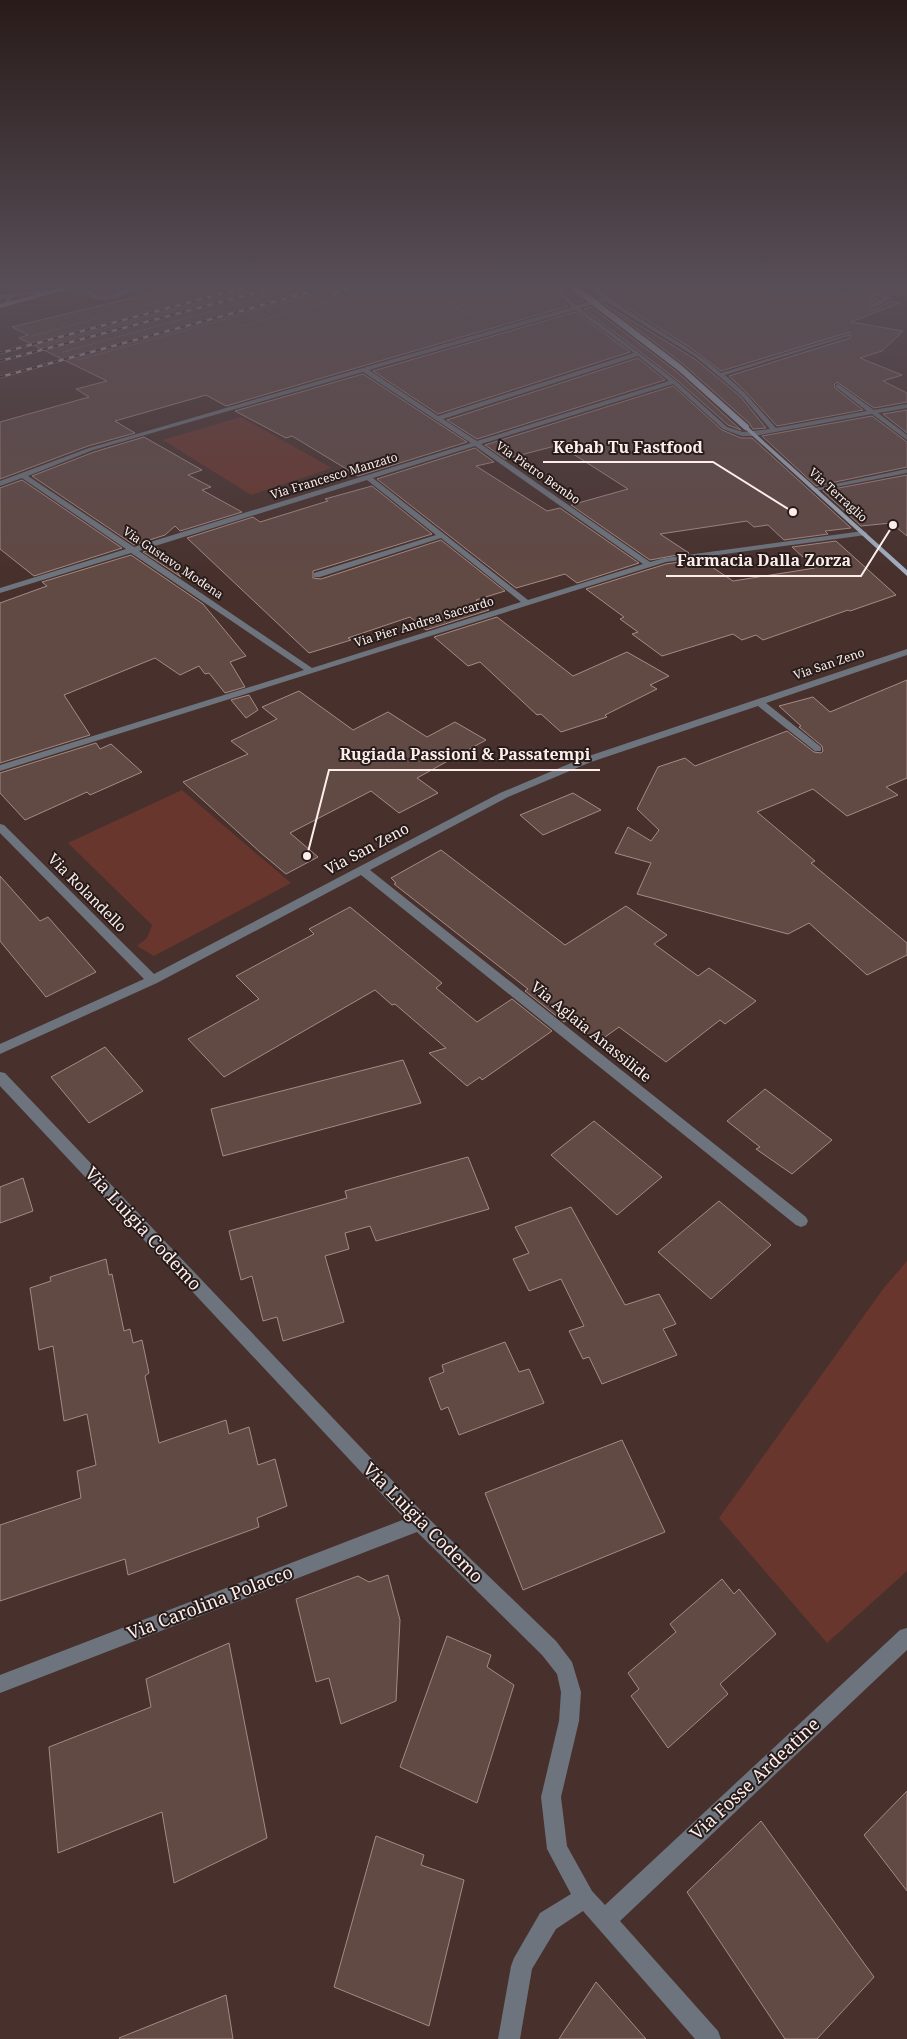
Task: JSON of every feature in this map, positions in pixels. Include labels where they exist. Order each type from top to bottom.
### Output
[{"type":"main road","name":"Via Terraglio","points":[[694,380],[907,574]]},
{"type":"street","points":[[0,484],[91,449],[325,380]]},
{"type":"street","name":"Via Pietro Bembo","points":[[380,380],[477,444],[649,565]]},
{"type":"street","points":[[438,418],[557,380]]},
{"type":"street","points":[[726,380],[743,394],[774,430]]},
{"type":"street","points":[[674,382],[725,428],[742,434],[754,434],[907,406]]},
{"type":"street","name":"Via Francesco Manzato","points":[[0,591],[674,382]]},
{"type":"street","points":[[838,386],[907,438]]},
{"type":"street","points":[[815,490],[907,471]]},
{"type":"street","name":"Via Gustavo Modena","points":[[22,475],[310,671]]},
{"type":"street","points":[[368,477],[527,603]]},
{"type":"street","name":"Via Pier Andrea Saccardo","points":[[0,768],[649,565],[683,556],[863,533]]},
{"type":"street","points":[[318,575],[443,536]]},
{"type":"street","name":"Via San Zeno","points":[[0,1049],[153,980],[475,809],[543,777],[907,652]]},
{"type":"street","points":[[759,702],[818,749]]},
{"type":"street","name":"Via Rolandello","points":[[0,828],[153,980]]},
{"type":"street","name":"Via Aglaia Anassilide","points":[[361,869],[801,1221]]},
{"type":"street","name":"Via Luigia Codemo","points":[[0,1077],[420,1522],[549,1648],[565,1669],[571,1692],[569,1721],[550,1797],[557,1849],[585,1898],[710,2039]]},
{"type":"street","name":"Via Carolina Polacco","points":[[0,1684],[420,1522]]},
{"type":"street","name":"Via Fosse Ardeatine","points":[[604,1921],[907,1637]]},
{"type":"street","points":[[508,2039],[522,1966],[548,1921],[585,1898]]},
{"type":"shaded area","points":[[241,417],[332,468],[251,495],[163,440]]},
{"type":"shaded area","points":[[182,790],[291,883],[154,956],[137,946],[147,938],[152,925],[68,843]]},
{"type":"shaded area","points":[[907,1261],[907,1571],[827,1643],[719,1518],[883,1289]]},
{"type":"building","points":[[105,380],[314,380],[226,406],[206,395],[115,421],[135,433],[88,446],[0,479],[0,422],[89,397],[76,389],[107,381]]},
{"type":"building","points":[[342,380],[372,380],[467,442],[358,476],[292,436],[286,438],[235,411]]},
{"type":"building","points":[[387,380],[543,380],[438,414]]},
{"type":"building","points":[[570,380],[665,380],[477,439],[447,420]]},
{"type":"building","points":[[677,380],[686,380],[741,430],[728,425]]},
{"type":"building","points":[[701,380],[721,380],[740,396],[766,428],[753,429],[749,423]]},
{"type":"building","points":[[733,380],[886,380],[883,381],[907,393],[907,402],[874,408],[837,382],[834,385],[835,388],[863,410],[777,426]]},
{"type":"building","points":[[673,386],[722,430],[741,438],[752,438],[851,528],[825,531],[828,534],[784,540],[768,525],[754,527],[747,521],[660,534],[689,553],[650,560],[571,505],[628,489],[559,445],[505,459],[485,445]]},
{"type":"building","points":[[907,410],[907,433],[883,414]]},
{"type":"building","points":[[872,416],[907,442],[907,467],[816,486],[762,436]]},
{"type":"building","points":[[144,437],[202,470],[188,475],[211,487],[202,490],[242,512],[180,531],[175,526],[165,535],[134,545],[32,476],[94,452]]},
{"type":"building","points":[[475,448],[494,462],[476,466],[547,511],[560,508],[639,563],[577,583],[565,574],[516,588],[377,479]]},
{"type":"building","points":[[907,475],[907,536],[891,523],[861,526],[823,491]]},
{"type":"building","points":[[22,480],[122,548],[34,576],[0,549],[0,488]]},
{"type":"building","points":[[372,486],[432,534],[313,571],[313,578],[321,579],[441,540],[505,591],[476,600],[489,610],[426,630],[410,617],[348,638],[351,640],[309,653],[187,538],[253,517],[260,522],[328,501],[325,499]]},
{"type":"building","points":[[836,541],[896,595],[763,640],[756,635],[742,640],[733,634],[662,656],[632,634],[638,632],[620,619],[624,617],[586,589],[666,564],[700,559],[733,581],[815,568],[792,547]]},
{"type":"building","points":[[157,547],[181,577],[143,552]]},
{"type":"building","points":[[131,555],[203,604],[246,656],[230,662],[245,687],[225,693],[209,673],[205,674],[199,666],[180,675],[155,658],[64,695],[90,735],[0,763],[0,603],[47,586],[42,582]]},
{"type":"building","points":[[497,617],[573,676],[627,652],[669,676],[650,685],[657,689],[605,715],[607,717],[561,732],[541,714],[537,715],[480,662],[468,666],[434,637]]},
{"type":"building","points":[[907,680],[907,778],[886,787],[898,795],[847,816],[813,789],[757,812],[815,861],[811,863],[907,943],[907,955],[867,975],[809,923],[788,934],[637,894],[651,863],[615,853],[628,827],[651,841],[659,830],[637,809],[658,767],[685,758],[695,766],[787,731],[814,752],[821,753],[823,751],[822,746],[799,727],[801,726],[779,706],[813,697],[830,712]]},
{"type":"building","points":[[299,691],[353,730],[388,712],[427,737],[455,722],[486,740],[417,778],[438,793],[399,813],[371,791],[290,833],[318,857],[286,874],[183,782],[248,754],[231,741],[277,719],[262,707]]},
{"type":"building","points":[[249,695],[258,710],[246,718],[231,700]]},
{"type":"building","points":[[96,743],[100,749],[111,744],[142,772],[90,795],[87,792],[25,820],[0,793],[0,773]]},
{"type":"building","points":[[573,793],[601,810],[543,835],[520,815]]},
{"type":"building","points":[[441,850],[565,945],[626,906],[667,935],[654,944],[698,976],[709,968],[756,1001],[725,1024],[720,1020],[666,1062],[619,1027],[598,1042],[569,1019],[564,1022],[525,991],[528,989],[394,884],[396,883],[391,878]]},
{"type":"building","points":[[0,876],[40,921],[48,917],[96,972],[46,997],[0,941]]},
{"type":"building","points":[[350,907],[442,983],[436,988],[477,1022],[512,999],[552,1031],[482,1080],[480,1077],[467,1086],[429,1053],[446,1048],[395,1004],[392,1005],[375,990],[224,1077],[188,1039],[259,999],[236,976],[314,934],[309,929]]},
{"type":"building","points":[[105,1047],[143,1091],[89,1123],[51,1077]]},
{"type":"building","points":[[403,1060],[421,1103],[223,1156],[211,1109]]},
{"type":"building","points":[[765,1089],[832,1140],[792,1174],[756,1149],[760,1147],[727,1121]]},
{"type":"building","points":[[594,1121],[662,1177],[617,1215],[551,1155]]},
{"type":"building","points":[[468,1157],[489,1209],[376,1241],[370,1226],[345,1233],[349,1249],[325,1256],[344,1322],[283,1341],[277,1317],[263,1321],[252,1276],[241,1280],[229,1231],[347,1198],[345,1191]]},
{"type":"building","points":[[23,1178],[33,1211],[0,1223],[0,1187]]},
{"type":"building","points":[[719,1201],[771,1245],[711,1299],[658,1252]]},
{"type":"building","points":[[571,1207],[625,1305],[659,1294],[676,1324],[663,1329],[677,1355],[602,1384],[589,1357],[583,1359],[569,1331],[584,1326],[561,1279],[529,1291],[513,1259],[529,1253],[515,1227]]},
{"type":"building","points":[[106,1259],[109,1275],[112,1274],[124,1331],[130,1329],[133,1343],[142,1340],[149,1373],[145,1376],[159,1443],[226,1420],[229,1434],[249,1427],[258,1465],[275,1459],[287,1506],[257,1518],[259,1527],[128,1575],[125,1559],[0,1601],[0,1525],[81,1498],[77,1471],[96,1465],[87,1414],[64,1421],[53,1346],[39,1350],[30,1288],[51,1281],[50,1277]]},
{"type":"building","points":[[505,1342],[519,1372],[529,1369],[544,1403],[459,1435],[448,1407],[441,1410],[429,1378],[444,1372],[442,1365]]},
{"type":"building","points":[[622,1440],[665,1532],[523,1590],[485,1493]]},
{"type":"building","points":[[388,1575],[400,1620],[396,1701],[341,1724],[329,1678],[316,1682],[296,1599],[358,1576],[369,1582]]},
{"type":"building","points":[[722,1579],[734,1594],[739,1589],[776,1634],[720,1684],[728,1694],[668,1748],[631,1696],[639,1689],[628,1673],[676,1632],[670,1624]]},
{"type":"building","points":[[447,1636],[491,1655],[487,1667],[514,1685],[477,1803],[400,1767]]},
{"type":"building","points":[[229,1643],[267,1838],[174,1883],[162,1812],[58,1853],[49,1747],[151,1707],[146,1679]]},
{"type":"building","points":[[907,1791],[907,1891],[864,1835]]},
{"type":"building","points":[[761,1821],[874,1977],[817,2039],[785,2039],[687,1892]]},
{"type":"building","points":[[376,1836],[424,1855],[421,1865],[464,1880],[429,2026],[334,1987]]},
{"type":"building","points":[[596,1982],[646,2039],[559,2039]]},
{"type":"building","points":[[226,1995],[233,2039],[119,2038]]},
{"type":"place","name":"Kebab Tu Fastfood","points":[[793,512]]},
{"type":"place","name":"Farmacia Dalla Zorza","points":[[893,525]]},
{"type":"place","name":"Rugiada Passioni & Passatempi","points":[[307,856]]}]
